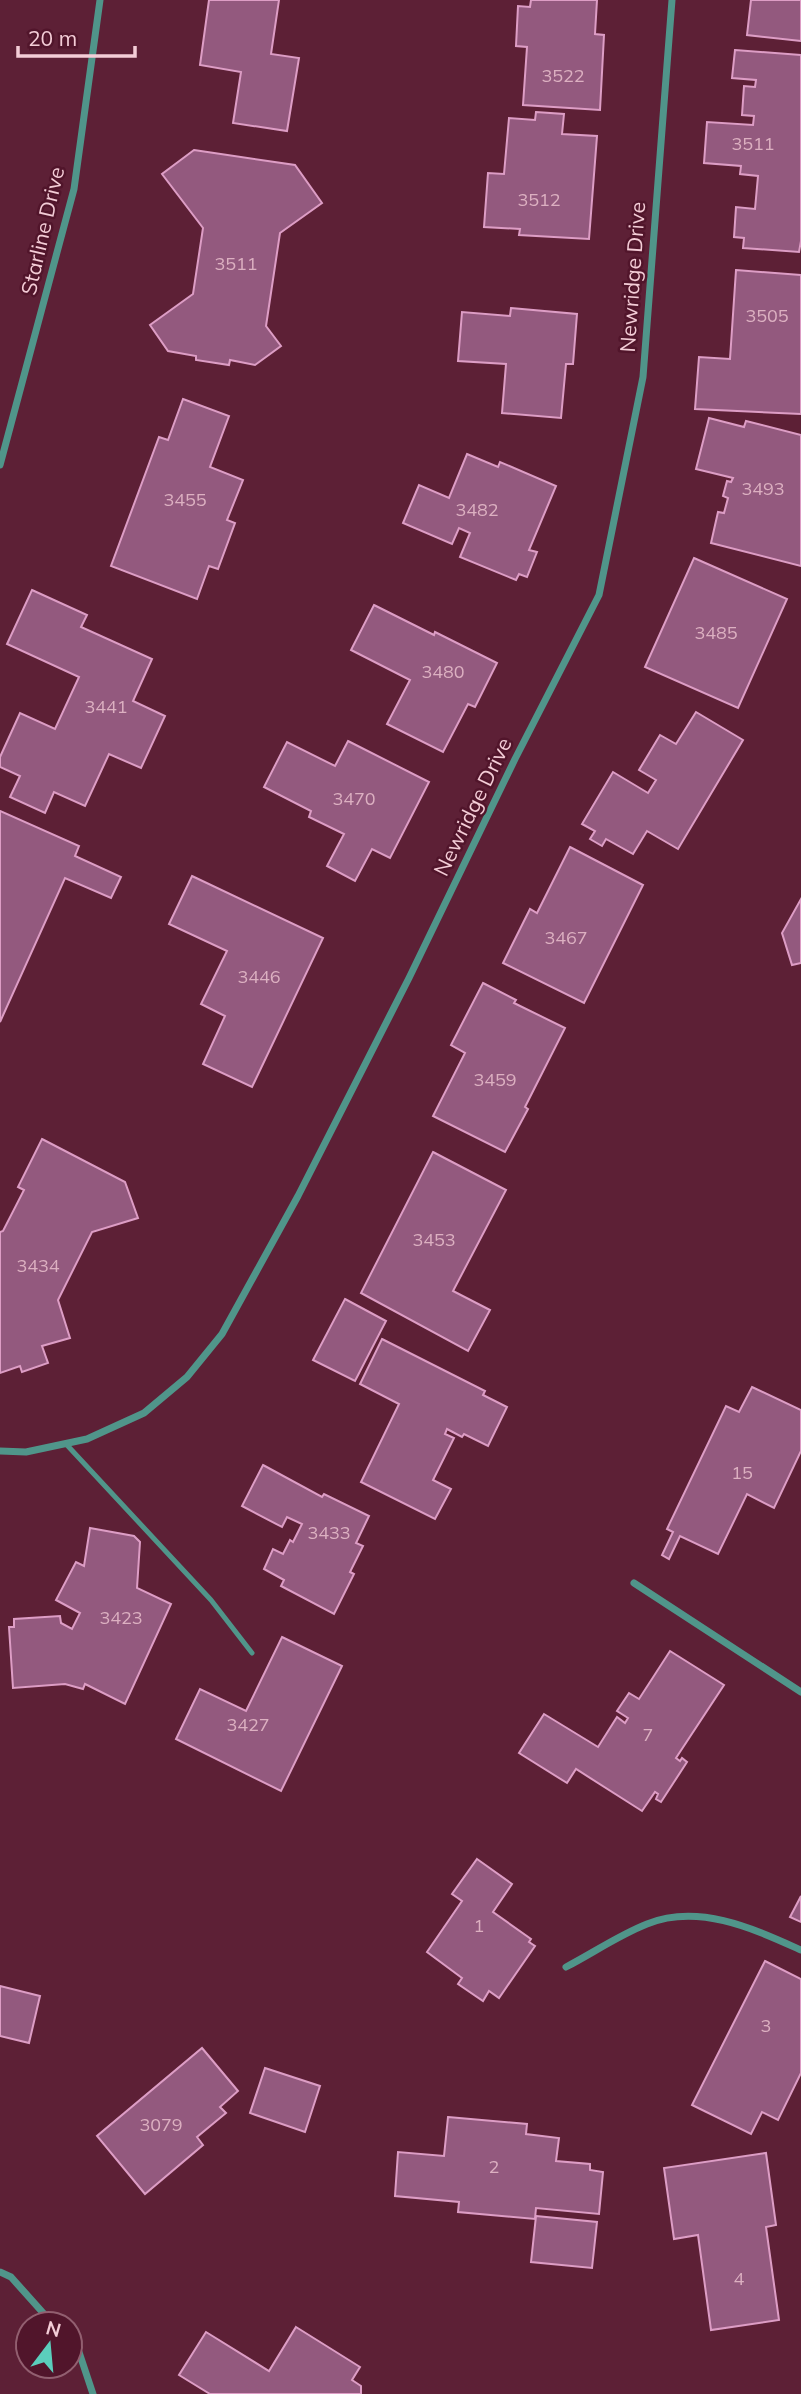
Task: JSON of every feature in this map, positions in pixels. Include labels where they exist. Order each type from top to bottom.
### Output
[{"type":"street","name":"Starline Drive","points":[[0,465],[74,189],[100,0]]},
{"type":"street","name":"Newridge Drive","points":[[0,1451],[26,1452],[87,1439],[144,1413],[187,1377],[222,1334],[305,1184],[599,595],[643,377],[672,0]]},
{"type":"street","points":[[634,1583],[801,1692]]},
{"type":"street","points":[[566,1967],[648,1923],[688,1915],[747,1927],[801,1950]]},
{"type":"street","points":[[0,2273],[10,2277],[40,2310]]},
{"type":"street","points":[[84,2366],[93,2394]]},
{"type":"lane","points":[[66,1444],[211,1600],[252,1653]]},
{"type":"building","points":[[209,0],[279,0],[271,54],[299,58],[287,131],[233,123],[241,72],[200,65]]},
{"type":"building","points":[[531,0],[597,0],[595,34],[604,35],[600,110],[523,105],[527,47],[516,46],[518,6],[530,7]]},
{"type":"building","points":[[751,0],[801,0],[801,41],[747,35]]},
{"type":"building","points":[[735,50],[801,55],[799,252],[743,248],[744,238],[734,237],[736,207],[755,209],[758,176],[740,174],[741,166],[704,163],[707,122],[753,125],[754,116],[742,115],[744,86],[755,87],[756,80],[732,78]]},
{"type":"building","points":[[536,112],[564,114],[562,134],[597,136],[589,239],[519,235],[520,229],[484,227],[488,173],[504,174],[509,118],[535,120]]},
{"type":"building","points":[[194,150],[295,165],[322,203],[280,233],[266,326],[281,346],[255,365],[230,360],[229,365],[196,360],[196,356],[168,351],[150,325],[193,294],[203,228],[162,174]]},
{"type":"building","points":[[736,270],[801,275],[801,414],[695,409],[699,357],[730,359]]},
{"type":"building","points":[[511,308],[577,314],[573,364],[566,364],[561,418],[502,413],[506,364],[458,361],[462,312],[510,316]]},
{"type":"building","points":[[183,399],[229,416],[210,467],[243,480],[227,520],[235,523],[218,569],[209,566],[197,599],[111,566],[159,437],[168,440]]},
{"type":"building","points":[[709,418],[744,427],[746,421],[801,435],[801,566],[711,543],[718,512],[724,513],[728,498],[723,496],[727,481],[731,482],[733,478],[696,469]]},
{"type":"building","points":[[467,454],[498,467],[500,462],[556,486],[529,550],[537,552],[527,577],[519,574],[516,580],[460,557],[470,533],[459,528],[452,544],[403,523],[419,485],[449,498]]},
{"type":"building","points":[[694,558],[787,599],[738,708],[645,667]]},
{"type":"building","points":[[32,590],[87,615],[81,627],[152,659],[133,701],[165,716],[141,768],[109,754],[85,806],[54,792],[45,813],[10,797],[20,776],[0,767],[0,757],[20,713],[55,729],[79,677],[7,644]]},
{"type":"building","points":[[374,605],[497,663],[475,707],[468,704],[443,752],[387,724],[410,680],[351,650]]},
{"type":"building","points":[[696,712],[743,740],[678,849],[647,831],[633,854],[606,839],[602,846],[590,839],[595,831],[582,824],[613,772],[648,793],[656,780],[639,770],[660,735],[676,744]]},
{"type":"building","points":[[348,741],[429,782],[390,858],[372,849],[355,881],[327,866],[344,834],[309,817],[311,811],[264,787],[287,742],[335,766]]},
{"type":"building","points":[[0,811],[79,846],[75,856],[121,877],[111,898],[65,878],[0,1022]]},
{"type":"building","points":[[570,847],[643,885],[584,1003],[503,963],[530,909],[537,913]]},
{"type":"building","points":[[192,876],[323,938],[252,1087],[203,1064],[225,1016],[201,1004],[227,951],[169,924]]},
{"type":"building","points":[[801,899],[801,963],[792,965],[782,933]]},
{"type":"building","points":[[483,983],[516,1000],[514,1003],[565,1028],[505,1152],[433,1116],[465,1053],[451,1045]]},
{"type":"building","points":[[42,1139],[125,1182],[138,1218],[92,1232],[58,1300],[70,1338],[42,1346],[48,1363],[22,1372],[20,1366],[0,1373],[0,1232],[3,1231],[24,1190],[18,1187]]},
{"type":"building","points":[[433,1152],[506,1190],[453,1291],[490,1310],[468,1351],[361,1293]]},
{"type":"building","points":[[345,1299],[386,1321],[355,1381],[313,1360]]},
{"type":"building","points":[[382,1339],[485,1391],[483,1395],[507,1407],[488,1446],[447,1429],[445,1434],[454,1438],[433,1480],[451,1489],[435,1519],[361,1482],[399,1404],[360,1384]]},
{"type":"building","points":[[752,1387],[801,1410],[801,1451],[774,1508],[747,1494],[718,1554],[680,1536],[669,1559],[662,1555],[673,1532],[667,1529],[726,1406],[739,1412]]},
{"type":"building","points":[[263,1465],[322,1497],[324,1494],[369,1516],[356,1543],[363,1546],[350,1572],[354,1574],[334,1614],[281,1586],[284,1580],[264,1569],[273,1549],[283,1554],[302,1524],[287,1517],[282,1527],[242,1506]]},
{"type":"building","points":[[90,1528],[134,1536],[140,1542],[137,1588],[171,1604],[125,1704],[85,1684],[83,1689],[65,1684],[13,1688],[9,1627],[14,1627],[14,1619],[60,1616],[61,1623],[72,1629],[80,1613],[56,1600],[76,1562],[84,1566]]},
{"type":"building","points":[[282,1637],[342,1666],[281,1791],[176,1739],[200,1689],[246,1711]]},
{"type":"building","points":[[670,1651],[724,1685],[676,1758],[687,1762],[661,1802],[656,1799],[658,1794],[655,1792],[642,1811],[576,1769],[567,1783],[519,1753],[544,1714],[598,1747],[617,1717],[625,1723],[628,1718],[617,1711],[629,1693],[639,1699]]},
{"type":"building","points":[[477,1859],[512,1884],[493,1912],[531,1939],[529,1942],[535,1946],[499,1998],[489,1991],[483,2001],[458,1984],[462,1978],[427,1952],[462,1901],[452,1894]]},
{"type":"building","points":[[801,1896],[801,1922],[790,1917]]},
{"type":"building","points":[[765,1961],[801,1979],[801,2073],[778,2120],[762,2112],[751,2134],[692,2105]]},
{"type":"building","points":[[0,1986],[40,1996],[29,2043],[0,2036]]},
{"type":"building","points":[[202,2048],[238,2091],[220,2107],[226,2113],[197,2137],[203,2145],[145,2194],[97,2136]]},
{"type":"building","points":[[265,2068],[320,2086],[305,2132],[250,2113]]},
{"type":"building","points":[[448,2117],[527,2124],[526,2134],[559,2138],[556,2161],[590,2164],[590,2170],[603,2172],[599,2214],[536,2208],[535,2219],[458,2212],[459,2202],[395,2196],[398,2152],[444,2156]]},
{"type":"building","points":[[766,2153],[776,2225],[766,2227],[779,2320],[711,2330],[698,2235],[674,2239],[664,2168]]},
{"type":"building","points":[[536,2216],[597,2222],[592,2268],[531,2262]]},
{"type":"building","points":[[296,2327],[360,2367],[352,2380],[361,2386],[361,2394],[210,2394],[179,2375],[206,2332],[269,2371]]}]
